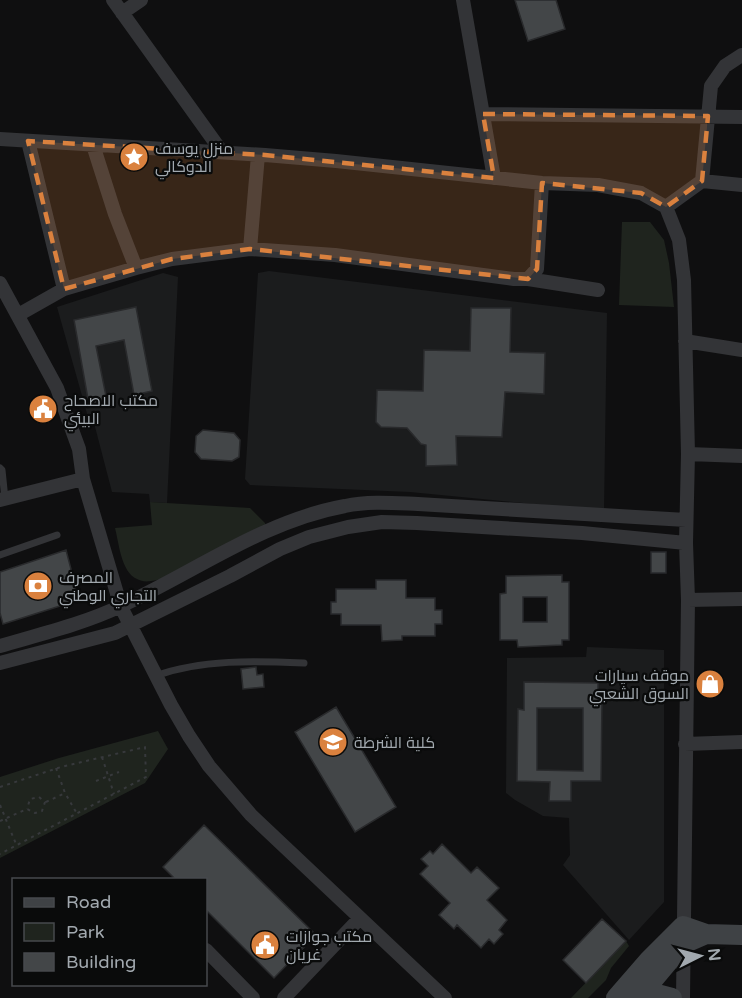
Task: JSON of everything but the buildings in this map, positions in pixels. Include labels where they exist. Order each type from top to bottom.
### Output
[{"type":"main road","points":[[672,998],[631,993],[670,938],[706,934],[742,935]]},
{"type":"street","points":[[113,0],[222,152]]},
{"type":"street","points":[[122,13],[141,0]]},
{"type":"street","points":[[463,0],[494,178]]},
{"type":"street","points":[[702,181],[711,86],[725,66],[742,55]]},
{"type":"street","points":[[483,114],[742,117]]},
{"type":"street","points":[[0,140],[222,152],[336,161],[542,183],[598,185],[641,193],[666,207],[679,240],[684,280],[688,454],[683,998]]},
{"type":"street","points":[[28,141],[64,289]]},
{"type":"street","points":[[93,145],[114,214],[136,268]]},
{"type":"street","points":[[250,249],[258,155]]},
{"type":"street","points":[[666,207],[702,181],[742,185]]},
{"type":"street","points":[[528,279],[537,268],[542,183]]},
{"type":"street","points":[[18,315],[64,289],[136,268],[172,259],[250,249],[335,255],[598,290]]},
{"type":"street","points":[[0,283],[57,388],[79,449],[83,479],[121,607],[155,676],[189,736],[231,794],[445,998]]},
{"type":"street","points":[[685,341],[742,350]]},
{"type":"street","points":[[688,454],[742,456]]},
{"type":"street","points":[[2,499],[83,479]]},
{"type":"street","points":[[0,646],[73,625],[121,607],[272,528],[347,505],[417,504],[686,520]]},
{"type":"street","points":[[417,504],[417,522]]},
{"type":"street","points":[[0,663],[114,633],[280,549],[309,537],[348,526],[382,522],[417,522],[582,533],[686,543]]},
{"type":"street","points":[[688,600],[742,599]]},
{"type":"street","points":[[685,744],[742,742]]},
{"type":"street","points":[[284,998],[360,918]]},
{"type":"street","points":[[207,951],[253,998]]},
{"type":"lane","points":[[0,468],[2,470],[2,499]]},
{"type":"lane","points":[[0,555],[57,535]]},
{"type":"lane","points":[[155,676],[172,670],[240,662],[304,663]]},
{"type":"path","points":[[0,788],[56,768],[145,747],[146,777],[0,854]]},
{"type":"path","points":[[102,757],[114,794]]},
{"type":"path","points":[[56,768],[65,793],[76,813]]},
{"type":"path","points":[[96,781],[119,772]]},
{"type":"path","points":[[27,809],[35,813],[42,811],[45,802],[65,793]]},
{"type":"path","points":[[0,821],[27,809],[30,799],[39,797],[45,802]]},
{"type":"path","points":[[0,806],[16,845]]},
{"type":"highlighted area","points":[[483,114],[708,116],[702,181],[666,207],[641,193],[542,183],[537,269],[528,279],[250,249],[172,259],[64,289],[28,141],[265,155],[494,178]]},
{"type":"shaded area","points":[[269,271],[607,313],[604,511],[410,492],[250,485],[245,479],[258,273]]},
{"type":"shaded area","points":[[163,273],[178,277],[167,503],[150,502],[149,494],[112,492],[93,419],[88,417],[57,307]]},
{"type":"shaded area","points":[[587,647],[664,650],[664,902],[629,940],[563,865],[570,855],[569,818],[543,816],[506,793],[507,658],[586,657]]},
{"type":"green space","points":[[622,222],[650,222],[664,240],[674,307],[619,305]]},
{"type":"green space","points":[[150,502],[250,508],[266,526],[165,578],[143,581],[127,570],[121,556],[115,528],[152,525]]},
{"type":"green space","points":[[158,731],[168,749],[145,783],[0,858],[0,777]]},
{"type":"green space","points":[[626,941],[629,946],[611,968],[606,980],[588,998],[571,998]]},
{"type":"place","name":"منزل يوسف الدوكالي","points":[[134,157]]},
{"type":"place","name":"مكتب الاصحاح البيئي","points":[[43,409]]},
{"type":"place","name":"المصرف التجاري الوطني","points":[[38,586]]},
{"type":"place","name":"موقف سيارات السوق الشعبي","points":[[710,684]]},
{"type":"place","name":"كلية الشرطة","points":[[333,742]]},
{"type":"place","name":"مكتب جوازات غريان","points":[[265,945]]}]
